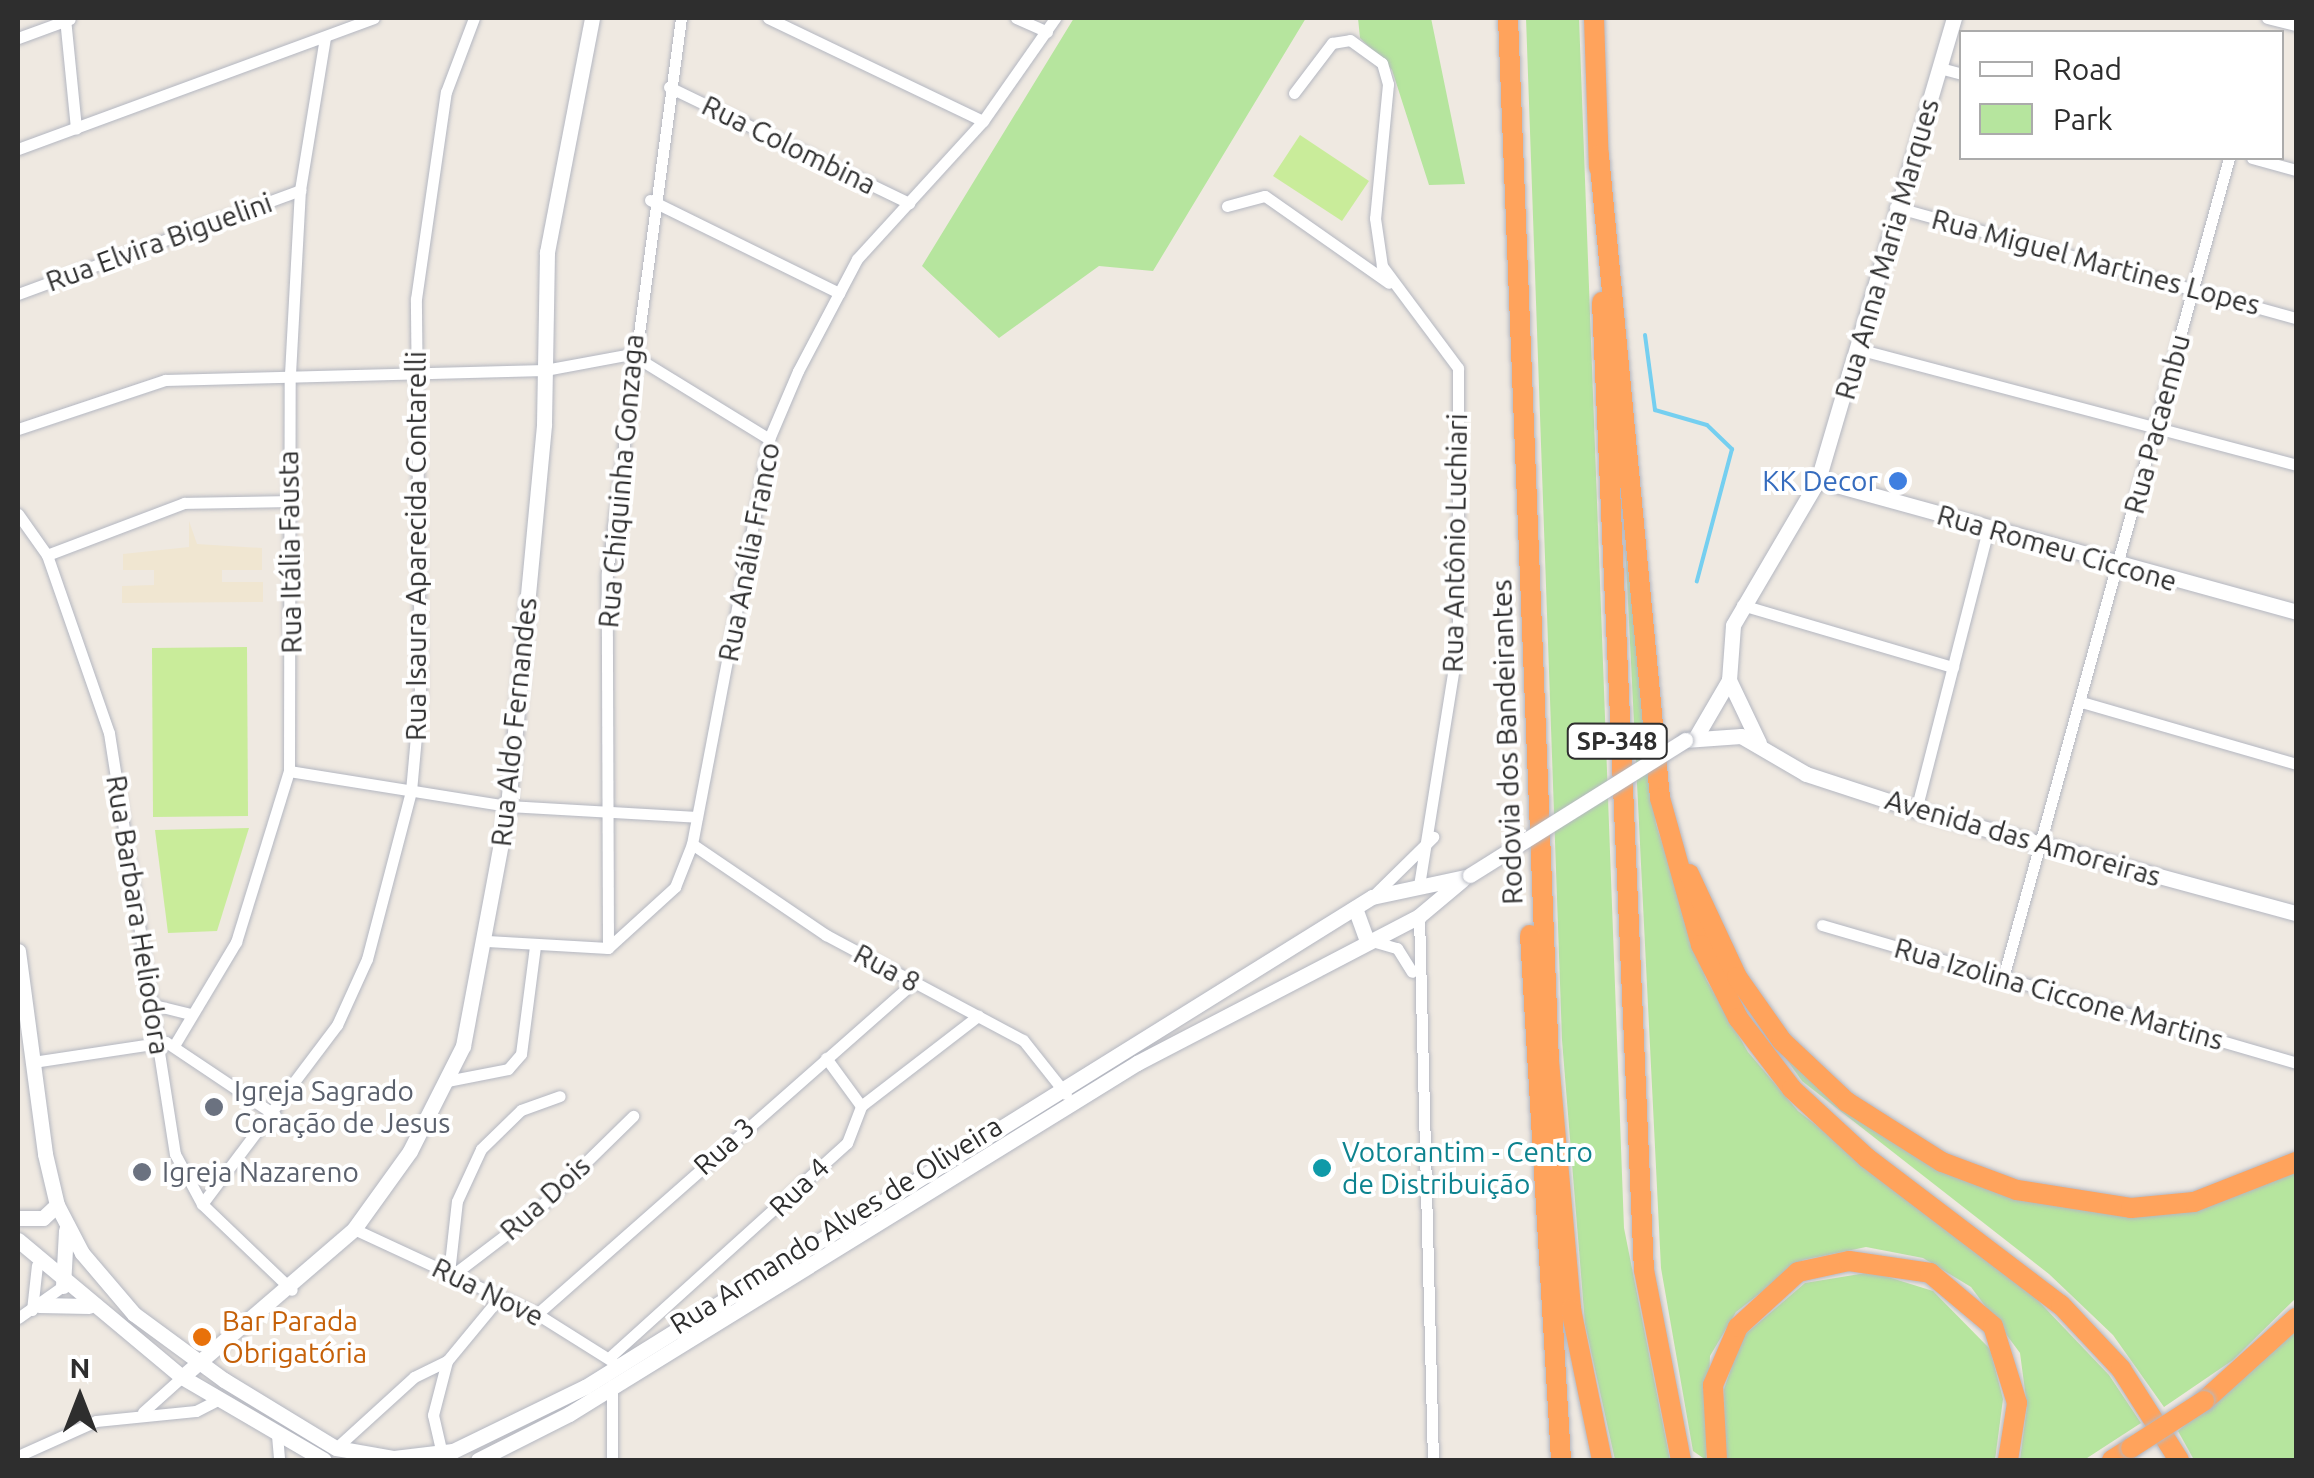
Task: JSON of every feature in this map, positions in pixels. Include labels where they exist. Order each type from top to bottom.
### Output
[{"type":"highway","name":"Rodovia dos Bandeirantes","points":[[1508,18],[1536,863],[1566,1269],[1602,1460]]},
{"type":"highway","name":"SP-348","points":[[1594,18],[1640,1200],[1650,1316],[1681,1460]]},
{"type":"highway","points":[[1599,154],[1653,742],[1684,902],[1763,1055],[1827,1124],[2095,1338],[2179,1460]]},
{"type":"highway","points":[[1653,742],[1697,896],[1737,978],[1782,1041],[1890,1133],[1977,1177],[2092,1206],[2194,1202],[2296,1162]]},
{"type":"highway","points":[[1536,863],[1527,979],[1560,1460]]},
{"type":"highway","points":[[1717,1460],[1713,1385],[1738,1327],[1798,1272],[1849,1261],[1930,1273],[1993,1326],[2017,1402],[2008,1460]]},
{"type":"highway","points":[[2112,1460],[2204,1401],[2296,1318]]},
{"type":"main road","name":"Rua Aldo Fernandes","points":[[182,1377],[230,1343],[292,1290],[354,1229],[448,1081],[487,940],[508,806],[545,370],[547,252],[592,18]]},
{"type":"main road","name":"Rua Anna Maria Marques","points":[[1818,480],[1954,18]]},
{"type":"main road","name":"Rua Romeu Ciccone","points":[[1818,480],[2296,612]]},
{"type":"main road","points":[[1691,738],[1730,680],[1742,605],[1818,480]]},
{"type":"main road","points":[[1730,680],[1759,742]]},
{"type":"main road","name":"Avenida das Amoreiras","points":[[1691,738],[1759,742],[1806,774],[1916,810],[2296,914]]},
{"type":"main road","name":"Rua Armando Alves de Oliveira","points":[[18,1240],[62,1286],[182,1377],[276,1435],[330,1454],[442,1454],[532,1415],[612,1360],[1066,1095],[1419,916],[1467,876],[1691,738]]},
{"type":"main road","name":"Rua Armando Alves de Oliveira","points":[[478,1460],[612,1388],[1372,897],[1467,876]]},
{"type":"main road","points":[[1419,916],[1420,886]]},
{"type":"main road","points":[[1355,908],[1367,940]]},
{"type":"main road","name":"Rua Armando Alves de Oliveira","points":[[18,951],[56,1205],[66,1226],[118,1298],[200,1365],[330,1454]]},
{"type":"main road","points":[[18,1020],[30,1033]]},
{"type":"main road","points":[[18,1218],[43,1218],[56,1205]]},
{"type":"main road","points":[[62,1286],[66,1226]]},
{"type":"main road","points":[[35,1308],[89,1306]]},
{"type":"main road","points":[[218,1400],[230,1343]]},
{"type":"street","points":[[18,38],[68,18],[76,128]]},
{"type":"street","points":[[18,145],[76,128],[374,18]]},
{"type":"street","name":"Rua Isaura Aparecida Contarelli","points":[[202,1204],[275,1115],[352,995],[411,791],[420,693],[418,373],[423,225],[446,92],[474,18]]},
{"type":"street","name":"Rua Chiquinha Gonzaga","points":[[608,948],[607,574],[650,200],[681,18]]},
{"type":"street","points":[[768,18],[983,121]]},
{"type":"street","points":[[1016,18],[1047,32]]},
{"type":"street","name":"Rua Anália Franco","points":[[608,948],[675,887],[692,844],[769,439],[839,293],[910,203],[983,121],[1055,18]]},
{"type":"street","points":[[2268,18],[2296,25]]},
{"type":"street","name":"Rua Itália Fausta","points":[[175,1044],[236,942],[289,772],[290,374],[300,190],[325,38]]},
{"type":"street","points":[[1294,93],[1332,43],[1350,40],[1385,69],[1375,218],[1390,284]]},
{"type":"street","points":[[1940,68],[1959,73]]},
{"type":"street","name":"Rua Colombina","points":[[669,88],[910,203]]},
{"type":"street","name":"Rua Pacaembu","points":[[2003,978],[2085,702],[2154,429],[2228,160]]},
{"type":"street","points":[[2259,160],[2296,170]]},
{"type":"street","name":"Rua Elvira Biguelini","points":[[18,294],[300,190]]},
{"type":"street","points":[[1227,206],[1265,196],[1390,284]]},
{"type":"street","points":[[650,200],[839,293]]},
{"type":"street","name":"Rua Miguel Martines Lopes","points":[[1895,208],[2296,318]]},
{"type":"street","name":"Rua Antônio Luchiari","points":[[1390,284],[1458,368],[1459,627],[1433,837],[1420,886]]},
{"type":"street","points":[[1858,349],[2296,465]]},
{"type":"street","points":[[18,429],[165,380],[545,370],[631,354],[769,439]]},
{"type":"street","points":[[47,555],[184,503],[288,502]]},
{"type":"street","name":"Rua Barbara Heliodora","points":[[18,514],[47,555],[109,732],[160,1042],[174,1154],[202,1204],[292,1290]]},
{"type":"street","points":[[1916,810],[1988,528]]},
{"type":"street","points":[[1742,605],[1953,667]]},
{"type":"street","points":[[2085,702],[2296,764]]},
{"type":"street","points":[[289,772],[508,806],[697,817]]},
{"type":"street","points":[[1372,897],[1433,837]]},
{"type":"street","name":"Rua 8","points":[[692,844],[808,925],[1023,1040],[1066,1095]]},
{"type":"street","points":[[1419,916],[1414,976],[1433,1460]]},
{"type":"street","name":"Rua Izolina Ciccone Martins","points":[[1822,925],[2296,1063]]},
{"type":"street","points":[[487,940],[608,948]]},
{"type":"street","points":[[1367,940],[1396,948],[1414,976]]},
{"type":"street","points":[[448,1081],[508,1069],[521,1054],[535,946]]},
{"type":"street","name":"Rua 3","points":[[537,1314],[914,982]]},
{"type":"street","points":[[154,1004],[191,1014]]},
{"type":"street","name":"Rua 4","points":[[612,1360],[846,1143],[861,1106],[978,1016]]},
{"type":"street","points":[[33,1062],[160,1042],[175,1044],[275,1115]]},
{"type":"street","points":[[826,1058],[861,1106]]},
{"type":"street","points":[[452,1273],[457,1202],[481,1149],[521,1110],[560,1096]]},
{"type":"street","name":"Rua Dois","points":[[452,1273],[534,1213],[633,1116]]},
{"type":"street","name":"Rua Nove","points":[[354,1229],[537,1314],[612,1360]]},
{"type":"street","points":[[35,1308],[38,1265]]},
{"type":"street","points":[[18,1318],[62,1286]]},
{"type":"street","points":[[442,1454],[432,1415],[448,1361],[500,1297]]},
{"type":"street","points":[[612,1360],[612,1460]]},
{"type":"street","points":[[330,1454],[414,1377],[448,1361]]},
{"type":"street","points":[[143,1412],[182,1377]]},
{"type":"street","points":[[18,1456],[64,1432],[143,1412],[196,1411],[218,1400]]},
{"type":"street","points":[[276,1435],[279,1460]]},
{"type":"shaded area","points":[[189,521],[197,544],[262,548],[262,570],[222,570],[222,582],[263,582],[263,602],[122,603],[122,586],[154,585],[154,570],[123,570],[123,554],[189,547]]},
{"type":"green space","points":[[1074,18],[1306,18],[1153,271],[1099,266],[999,338],[922,266]]},
{"type":"green space","points":[[1358,18],[1431,18],[1465,184],[1429,185],[1392,70],[1360,38]]},
{"type":"green space","points":[[1526,18],[1579,18],[1624,1228],[1670,1460],[1615,1460],[1585,1324],[1562,1040]]},
{"type":"green space","points":[[1300,135],[1369,181],[1342,221],[1273,176]]},
{"type":"green space","points":[[1625,541],[1656,824],[1706,979],[1748,1052],[1798,1111],[2029,1291],[2109,1375],[2141,1423],[2084,1460],[2020,1460],[2027,1406],[2020,1353],[1971,1287],[1923,1258],[1866,1247],[1803,1260],[1736,1312],[1710,1356],[1706,1460],[1693,1451],[1661,1268]]},
{"type":"green space","points":[[247,647],[248,816],[153,817],[152,648]]},
{"type":"green space","points":[[249,828],[217,931],[168,933],[155,830]]},
{"type":"green space","points":[[1736,988],[1808,1076],[2026,1200],[2103,1213],[2215,1204],[2296,1168],[2296,1298],[2233,1360],[2164,1407],[2113,1335],[2049,1274],[1802,1081]]},
{"type":"green space","points":[[1872,1272],[1933,1291],[1990,1349],[2003,1399],[1995,1460],[1725,1460],[1724,1389],[1742,1337],[1805,1283]]},
{"type":"green space","points":[[2296,1331],[2296,1460],[2194,1460],[2178,1431]]},
{"type":"waterway","points":[[1645,335],[1655,410],[1707,425],[1732,449],[1697,581]]},
{"type":"place","name":"KK Decor","points":[[1898,481]]},
{"type":"place","name":"Igreja Sagrado Coração de Jesus","points":[[214,1107]]},
{"type":"place","name":"Votorantim - Centro de Distribuição","points":[[1322,1168]]},
{"type":"place","name":"Igreja Nazareno","points":[[142,1172]]},
{"type":"place","name":"Bar Parada Obrigatória","points":[[202,1337]]}]
